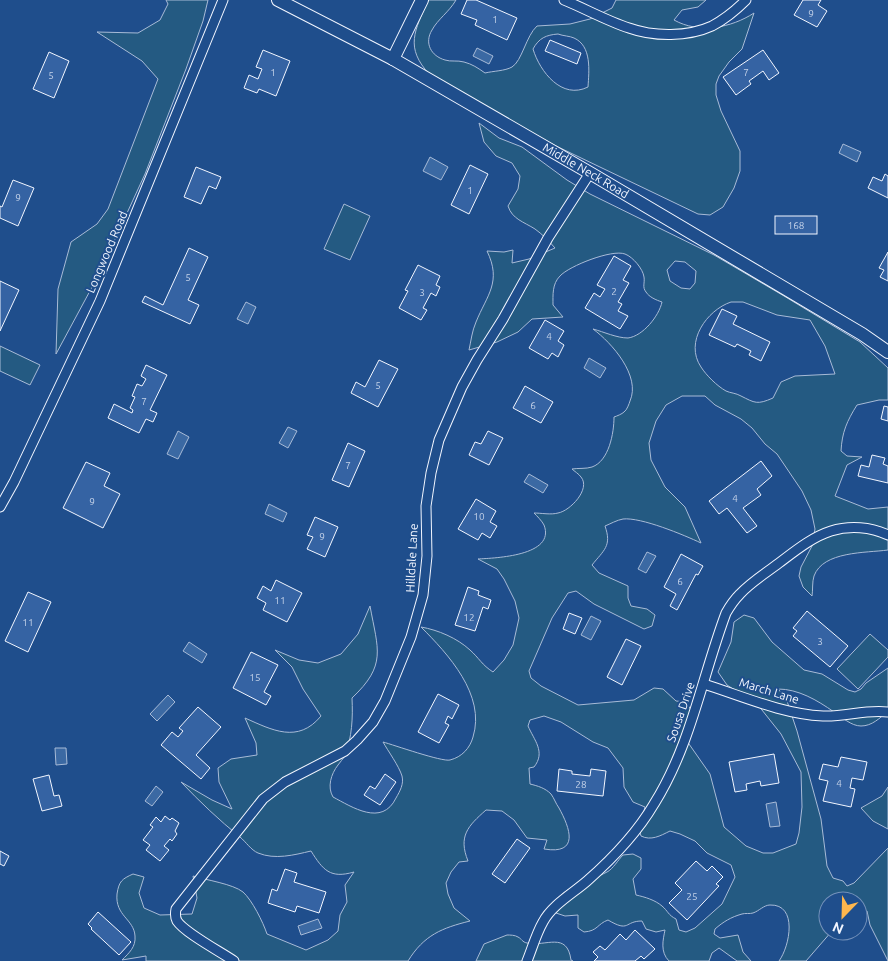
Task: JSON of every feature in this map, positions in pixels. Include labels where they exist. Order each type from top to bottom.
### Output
[{"type":"main road","name":"Middle Neck Road","points":[[278,0],[393,59],[590,173],[853,329],[888,352]]},
{"type":"main road","points":[[393,59],[422,0]]},
{"type":"street","name":"Longwood Road","points":[[0,507],[14,482],[100,301],[223,0]]},
{"type":"street","points":[[564,0],[628,28],[649,34],[684,33],[712,26],[732,14],[746,0]]},
{"type":"street","name":"Hilldale Lane","points":[[234,961],[184,929],[175,916],[176,909],[263,799],[285,782],[345,751],[373,722],[385,701],[411,637],[423,595],[427,556],[426,506],[439,440],[462,387],[477,360],[548,238],[590,173]]},
{"type":"street","name":"Sousa Drive","points":[[527,961],[543,922],[552,910],[611,858],[630,837],[654,805],[683,746],[726,613],[740,594],[810,540],[831,531],[845,528],[861,528],[888,534]]},
{"type":"street","name":"March Lane","points":[[704,684],[793,713],[824,716],[878,711],[888,712]]},
{"type":"shaded area","points":[[166,0],[208,0],[203,21],[186,69],[145,174],[98,276],[56,354],[58,289],[71,242],[97,224],[108,209],[158,79],[142,61],[97,32],[138,33],[160,20],[168,4]]},
{"type":"shaded area","points":[[428,0],[456,0],[432,30],[429,44],[433,52],[447,61],[467,63],[485,73],[512,67],[537,26],[570,24],[590,19],[612,8],[616,0],[706,0],[698,7],[682,10],[674,20],[694,27],[704,28],[735,22],[754,13],[742,49],[729,62],[716,84],[716,95],[721,111],[740,151],[740,171],[734,188],[723,207],[710,215],[698,214],[554,145],[430,75],[417,56],[414,39]],"holes":[[[558,34],[574,38],[584,47],[588,59],[588,87],[578,90],[569,90],[561,87],[553,82],[536,58],[533,49],[538,42],[546,36]]]},
{"type":"shaded area","points":[[477,48],[493,56],[489,64],[473,56]]},
{"type":"shaded area","points":[[479,123],[499,138],[522,147],[567,180],[590,194],[714,255],[784,296],[860,342],[888,368],[888,400],[857,405],[848,422],[844,432],[841,451],[847,456],[862,457],[847,465],[835,496],[868,509],[888,507],[888,550],[846,555],[826,562],[814,576],[812,596],[803,587],[799,576],[801,567],[812,546],[815,529],[811,510],[802,491],[777,454],[741,419],[715,405],[705,396],[682,396],[666,405],[656,421],[649,443],[651,460],[665,487],[685,507],[701,543],[674,531],[631,519],[623,519],[605,526],[608,538],[606,547],[592,565],[599,573],[628,586],[628,598],[631,606],[647,609],[655,615],[652,626],[644,629],[594,604],[576,591],[568,593],[552,618],[529,671],[531,678],[541,686],[578,705],[634,700],[654,688],[663,689],[676,701],[686,702],[691,710],[690,718],[682,734],[710,774],[724,827],[746,846],[763,853],[773,853],[796,844],[802,807],[801,772],[781,734],[758,705],[727,685],[718,672],[731,642],[734,622],[744,615],[754,618],[772,642],[804,670],[822,674],[848,690],[855,692],[861,689],[866,683],[888,668],[888,711],[876,721],[865,726],[857,726],[850,723],[821,703],[807,696],[785,689],[778,689],[786,698],[797,731],[821,819],[827,866],[833,878],[843,881],[847,886],[854,883],[888,848],[888,961],[870,925],[868,891],[818,891],[818,941],[823,941],[806,961],[779,961],[786,946],[789,927],[788,918],[785,911],[770,905],[753,913],[738,915],[715,929],[714,934],[720,938],[738,935],[743,952],[751,961],[737,961],[719,948],[712,953],[709,961],[669,961],[663,950],[665,930],[656,932],[646,929],[642,921],[620,926],[608,920],[595,929],[584,932],[578,928],[578,915],[565,916],[556,913],[555,902],[566,891],[609,871],[623,855],[633,854],[641,858],[641,869],[633,879],[636,895],[659,904],[676,919],[679,930],[686,932],[695,928],[722,904],[735,877],[731,865],[707,853],[695,841],[680,834],[670,831],[652,838],[641,836],[639,829],[645,807],[633,802],[624,787],[623,768],[608,748],[593,742],[561,722],[544,716],[530,720],[528,726],[539,751],[537,762],[534,767],[529,768],[530,784],[539,786],[552,796],[569,831],[567,844],[563,848],[555,850],[544,849],[547,840],[527,838],[514,820],[502,811],[486,810],[466,832],[464,845],[468,861],[459,862],[451,872],[446,883],[454,908],[470,921],[434,934],[420,945],[408,961],[146,961],[146,956],[122,960],[133,947],[135,936],[134,930],[119,907],[117,894],[122,881],[133,874],[144,877],[139,893],[144,908],[160,915],[192,914],[197,898],[193,876],[239,889],[250,900],[257,911],[267,934],[306,950],[328,940],[338,931],[340,915],[347,902],[345,885],[354,872],[339,874],[328,871],[319,863],[311,851],[278,856],[258,853],[210,811],[181,782],[232,809],[219,782],[218,768],[231,759],[257,755],[256,743],[245,718],[275,730],[294,732],[312,725],[321,716],[303,689],[292,667],[275,650],[299,660],[318,663],[341,654],[358,634],[370,606],[377,656],[371,676],[352,698],[351,735],[345,756],[332,776],[330,789],[333,797],[366,812],[375,813],[390,807],[402,785],[402,776],[383,742],[445,760],[454,759],[462,754],[468,748],[473,737],[476,721],[474,706],[462,676],[421,627],[441,632],[453,638],[470,650],[493,672],[504,660],[513,645],[519,618],[515,601],[504,579],[497,569],[478,559],[497,558],[522,553],[533,549],[541,543],[545,535],[544,525],[534,513],[558,513],[568,508],[578,499],[583,482],[580,476],[572,469],[592,467],[603,459],[612,438],[614,417],[623,413],[628,407],[632,391],[632,381],[628,371],[616,351],[593,329],[619,337],[628,338],[634,336],[650,324],[658,313],[662,302],[647,294],[644,288],[642,270],[634,260],[625,254],[611,254],[591,259],[565,272],[557,279],[554,286],[553,305],[563,317],[532,319],[518,332],[497,342],[469,350],[475,325],[493,280],[493,271],[487,251],[504,252],[513,250],[512,263],[529,259],[555,248],[535,229],[512,214],[508,206],[518,189],[520,176],[512,163],[496,156],[484,142]],"holes":[[[675,261],[685,262],[696,271],[695,283],[690,289],[681,288],[670,281],[667,270]],[[731,302],[743,302],[777,315],[810,320],[825,346],[835,374],[795,376],[781,382],[773,398],[763,402],[753,402],[723,389],[701,367],[696,357],[695,347],[697,338],[706,319],[714,312]]]},
{"type":"shaded area","points":[[843,144],[861,152],[857,162],[839,153]]},
{"type":"shaded area","points":[[430,157],[448,167],[441,180],[423,171]]},
{"type":"shaded area","points":[[344,204],[370,216],[350,260],[324,249]]},
{"type":"shaded area","points":[[246,302],[256,307],[248,324],[237,319]]},
{"type":"shaded area","points":[[0,346],[40,365],[30,385],[0,371]]},
{"type":"shaded area","points":[[589,358],[606,368],[600,378],[584,368]]},
{"type":"shaded area","points":[[288,427],[297,431],[288,448],[279,443]]},
{"type":"shaded area","points":[[178,431],[189,437],[178,459],[167,454]]},
{"type":"shaded area","points":[[529,474],[548,485],[543,493],[524,482]]},
{"type":"shaded area","points":[[269,504],[287,513],[283,522],[265,514]]},
{"type":"shaded area","points":[[647,552],[656,556],[646,573],[638,569]]},
{"type":"shaded area","points":[[591,616],[601,621],[591,640],[581,635]]},
{"type":"shaded area","points":[[870,634],[888,650],[888,657],[858,689],[837,669]]},
{"type":"shaded area","points":[[189,642],[207,654],[202,663],[183,651]]},
{"type":"shaded area","points":[[168,695],[175,702],[157,721],[150,714]]},
{"type":"shaded area","points":[[55,748],[66,748],[67,764],[56,765]]},
{"type":"shaded area","points":[[156,786],[163,792],[152,806],[145,801]]},
{"type":"shaded area","points":[[888,787],[888,829],[873,821],[861,808],[882,796]]},
{"type":"shaded area","points":[[776,802],[780,826],[770,827],[766,804]]},
{"type":"shaded area","points":[[318,919],[322,928],[301,935],[298,926]]},
{"type":"shaded area","points":[[507,935],[517,936],[527,943],[560,943],[569,951],[573,961],[476,961],[484,944]]},
{"type":"building","points":[[467,0],[476,0],[517,18],[507,40],[475,25],[477,20],[461,14]]},
{"type":"building","points":[[803,0],[821,0],[818,5],[827,11],[817,27],[794,15]]},
{"type":"building","points":[[550,40],[581,53],[577,64],[545,51]]},
{"type":"building","points":[[263,50],[290,61],[276,96],[259,89],[257,93],[244,88],[249,75],[258,79],[262,69],[256,67]]},
{"type":"building","points":[[763,50],[779,73],[769,80],[763,71],[749,81],[751,84],[736,95],[723,77]]},
{"type":"building","points":[[49,52],[69,61],[54,98],[33,89]]},
{"type":"building","points":[[470,165],[488,174],[469,214],[451,205]]},
{"type":"building","points":[[196,167],[221,177],[216,189],[209,186],[201,204],[184,197]]},
{"type":"building","points":[[885,174],[888,176],[888,198],[868,188],[873,177],[882,181]]},
{"type":"building","points":[[13,180],[34,188],[18,226],[0,218],[0,206],[2,207]]},
{"type":"building","points":[[775,216],[817,216],[817,234],[775,234]]},
{"type":"building","points":[[189,248],[208,257],[188,300],[199,305],[190,324],[142,302],[145,296],[163,305]]},
{"type":"building","points":[[888,252],[888,281],[880,277],[884,270],[879,268]]},
{"type":"building","points":[[614,256],[631,266],[623,280],[629,283],[618,302],[622,304],[618,311],[628,316],[620,329],[585,308],[594,293],[600,297],[605,289],[597,285]]},
{"type":"building","points":[[418,265],[440,276],[436,285],[440,287],[436,296],[431,293],[423,308],[427,310],[421,320],[399,308],[408,291],[405,290]]},
{"type":"building","points":[[0,281],[19,290],[0,331]]},
{"type":"building","points":[[722,309],[737,316],[733,324],[770,342],[761,361],[749,355],[751,351],[737,344],[735,347],[709,335]]},
{"type":"building","points":[[545,320],[564,331],[558,341],[564,345],[558,357],[552,353],[548,359],[529,348]]},
{"type":"building","points":[[379,360],[398,369],[378,407],[351,393],[356,382],[365,387]]},
{"type":"building","points":[[146,365],[167,375],[150,410],[157,413],[153,422],[146,419],[139,433],[108,418],[114,404],[132,413],[133,410],[130,408],[135,397],[132,396],[137,384],[142,386],[146,379],[141,376]]},
{"type":"building","points":[[525,386],[553,402],[541,423],[513,408]]},
{"type":"building","points":[[884,406],[888,407],[888,421],[881,419]]},
{"type":"building","points":[[488,431],[503,438],[489,465],[469,455],[475,442],[481,444]]},
{"type":"building","points":[[348,443],[365,451],[349,487],[332,480]]},
{"type":"building","points":[[872,455],[885,458],[883,464],[888,466],[888,483],[858,476],[861,465],[869,467]]},
{"type":"building","points":[[761,461],[772,476],[757,489],[761,495],[743,508],[757,526],[747,533],[727,508],[719,514],[709,501]]},
{"type":"building","points":[[86,462],[110,473],[104,486],[120,494],[103,528],[63,508]]},
{"type":"building","points":[[476,499],[496,511],[490,522],[497,526],[490,538],[482,533],[478,540],[458,529]]},
{"type":"building","points":[[315,517],[338,527],[325,557],[307,549],[313,537],[307,535]]},
{"type":"building","points":[[681,554],[703,566],[698,575],[696,574],[677,610],[670,606],[676,594],[664,587]]},
{"type":"building","points":[[276,580],[302,593],[287,622],[263,610],[266,603],[257,598],[263,586],[271,591]]},
{"type":"building","points":[[468,587],[479,591],[478,595],[491,600],[488,609],[483,607],[475,631],[455,625]]},
{"type":"building","points":[[28,592],[51,602],[28,652],[5,641]]},
{"type":"building","points":[[807,611],[848,646],[830,667],[793,636],[797,631],[793,628]]},
{"type":"building","points":[[569,613],[582,618],[575,634],[563,629]]},
{"type":"building","points":[[626,639],[641,646],[622,685],[607,677]]},
{"type":"building","points":[[251,652],[278,665],[264,692],[271,696],[266,705],[233,688]]},
{"type":"building","points":[[438,694],[459,705],[452,719],[448,716],[445,723],[449,725],[439,743],[418,732]]},
{"type":"building","points":[[198,707],[221,727],[196,755],[210,768],[201,779],[161,745],[172,732],[178,737],[183,731],[179,728]]},
{"type":"building","points":[[774,754],[779,783],[761,786],[760,781],[746,784],[747,790],[735,792],[729,762]]},
{"type":"building","points":[[841,757],[867,762],[863,780],[852,778],[850,788],[855,789],[851,807],[823,801],[828,781],[819,779],[823,764],[838,767]]},
{"type":"building","points":[[559,769],[572,771],[572,774],[590,776],[591,769],[606,771],[603,796],[557,791]]},
{"type":"building","points":[[385,774],[396,782],[380,805],[364,795],[370,786],[375,789]]},
{"type":"building","points":[[49,775],[54,796],[59,795],[62,806],[42,811],[33,779]]},
{"type":"building","points":[[165,816],[179,823],[175,831],[177,834],[172,841],[170,839],[164,846],[169,850],[160,861],[146,850],[150,845],[143,840],[153,827],[150,825],[156,817],[161,822]]},
{"type":"building","points":[[517,839],[530,848],[505,883],[492,874]]},
{"type":"building","points":[[0,851],[9,856],[4,866],[0,864]]},
{"type":"building","points":[[696,861],[707,871],[712,866],[723,877],[716,884],[719,886],[687,920],[669,903],[682,890],[675,883]]},
{"type":"building","points":[[285,869],[297,873],[294,882],[326,892],[319,913],[297,906],[295,912],[268,903],[272,889],[277,891]]},
{"type":"building","points":[[98,912],[131,942],[119,955],[88,924]]},
{"type":"building","points":[[635,930],[655,949],[644,959],[641,956],[635,961],[594,961],[598,957],[593,952],[600,946],[605,950],[620,934],[626,940]]}]
